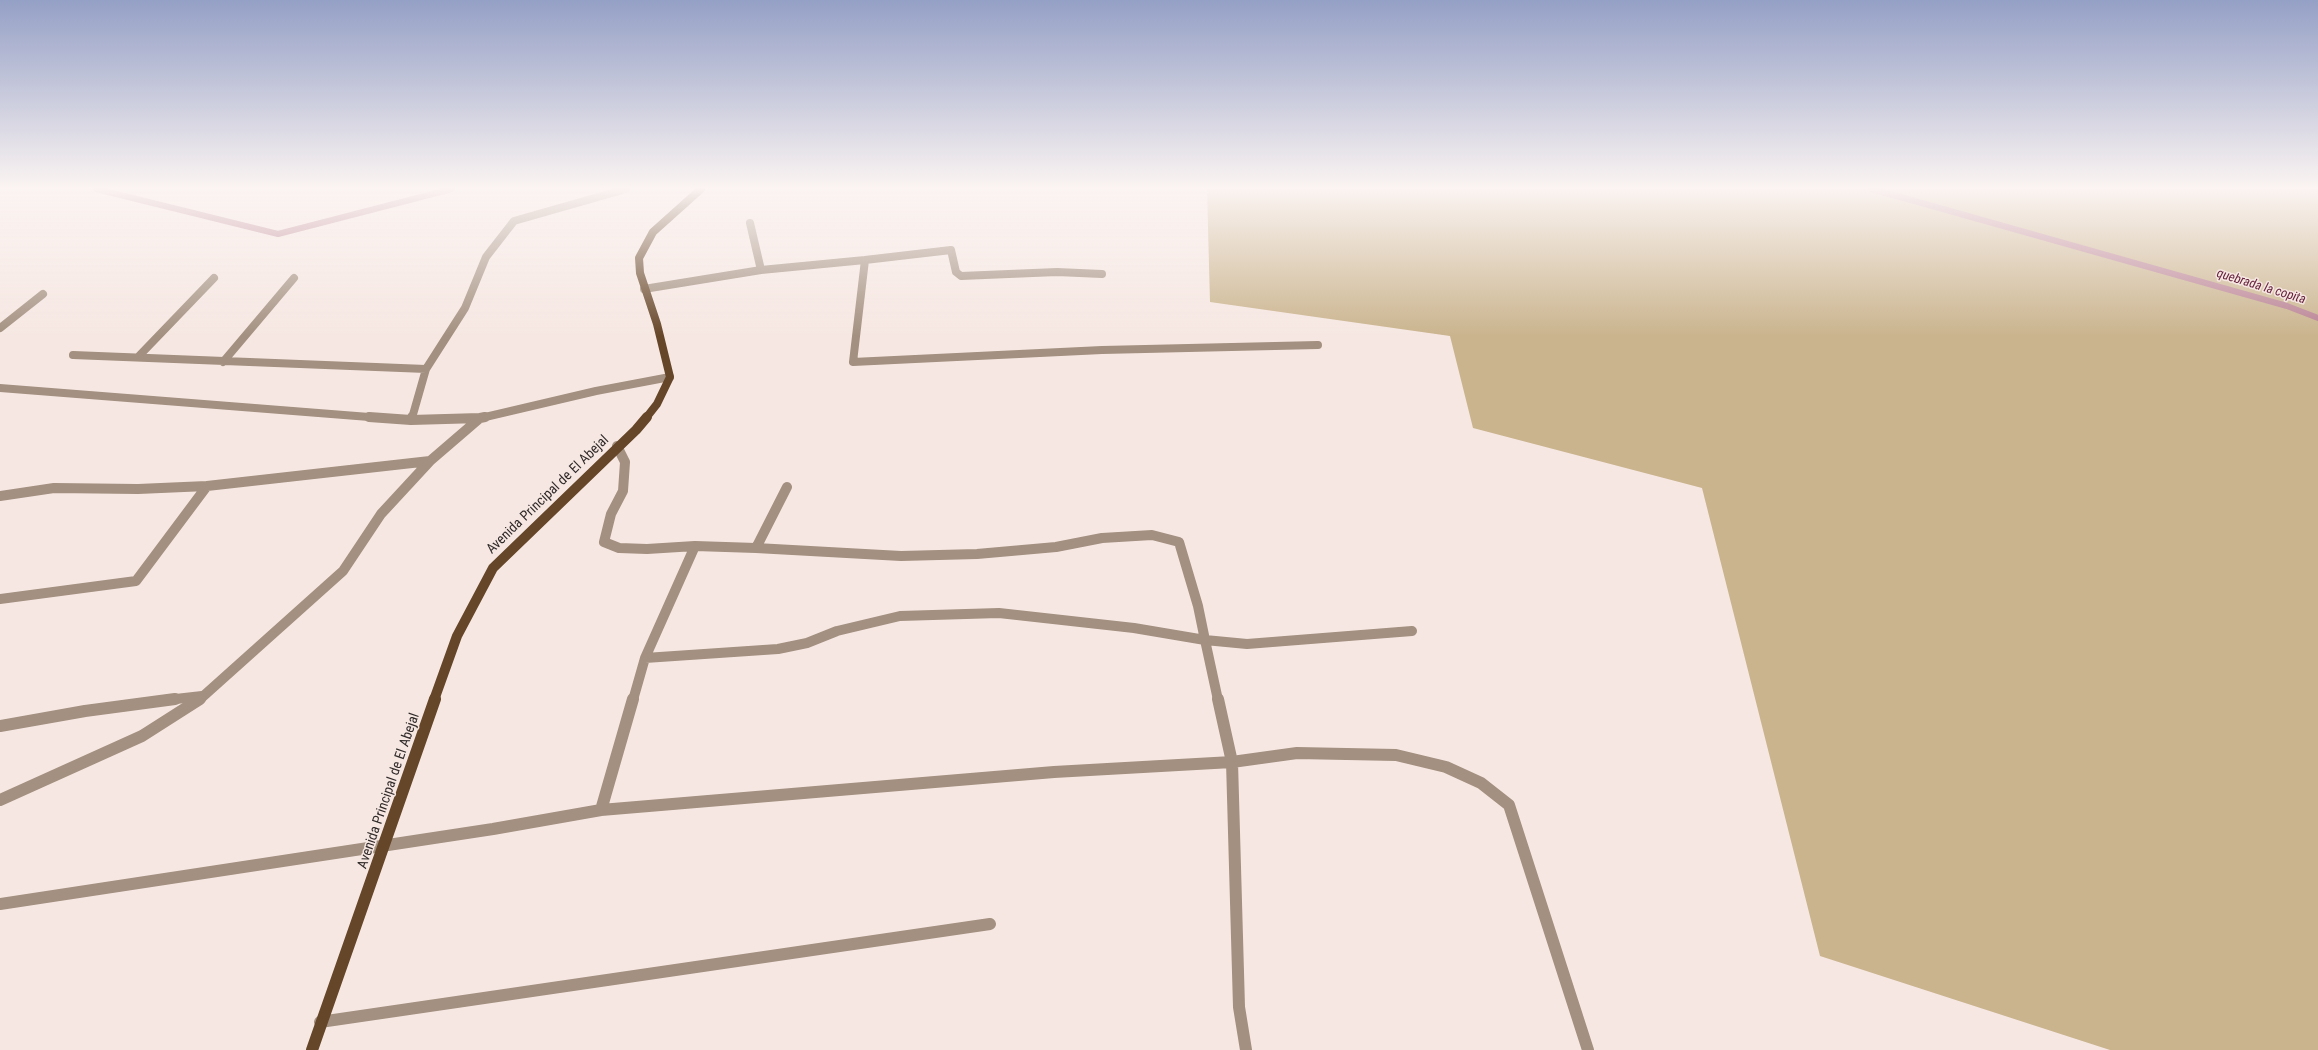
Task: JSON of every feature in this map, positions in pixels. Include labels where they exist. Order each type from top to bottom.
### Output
[{"type":"main road","points":[[650,238],[639,258],[640,273],[644,289],[657,324],[670,378]]},
{"type":"main road","name":"Avenida Principal de El Abejal","points":[[312,1050],[320,1022],[386,844],[457,636],[493,568],[617,446],[636,430],[657,404],[670,378]]},
{"type":"street","points":[[411,420],[426,369],[465,308],[486,257],[501,238]]},
{"type":"street","points":[[754,238],[761,270]]},
{"type":"street","points":[[644,289],[761,270],[952,250],[956,272],[961,276],[1057,272],[1102,274]]},
{"type":"street","points":[[865,260],[853,362],[1102,350],[1318,345]]},
{"type":"street","points":[[138,357],[214,278]]},
{"type":"street","points":[[223,362],[294,278]]},
{"type":"street","points":[[0,328],[43,294]]},
{"type":"street","points":[[73,355],[426,369]]},
{"type":"street","points":[[0,388],[411,420],[480,418],[596,391],[670,378]]},
{"type":"street","points":[[0,800],[142,736],[206,696],[343,571],[381,514],[430,460],[480,418]]},
{"type":"street","points":[[617,446],[625,462],[623,491],[611,514],[605,532],[604,542],[618,548],[647,549],[695,546],[901,556],[977,554],[1056,547],[1102,538],[1152,535],[1172,538],[1179,542],[1184,554],[1198,606],[1232,762],[1239,1007],[1246,1050]]},
{"type":"street","points":[[0,496],[54,488],[138,489],[207,486],[430,460]]},
{"type":"street","points":[[0,599],[136,581],[207,486]]},
{"type":"street","points":[[756,548],[787,488]]},
{"type":"street","points":[[601,810],[645,658],[695,546]]},
{"type":"street","points":[[645,658],[778,649],[807,643],[837,631],[900,616],[999,613],[1134,628],[1205,640],[1247,644],[1412,631]]},
{"type":"street","points":[[0,726],[85,711],[206,696]]},
{"type":"street","points":[[0,904],[386,844],[493,829],[601,810],[1054,772],[1232,762],[1297,753],[1396,755],[1446,767],[1481,783],[1509,805],[1588,1050]]},
{"type":"street","points":[[320,1022],[990,924]]},
{"type":"shaded area","points":[[1208,238],[2318,238],[2318,1050],[2110,1050],[1820,956],[1702,488],[1473,428],[1450,336],[1210,302]]},
{"type":"waterway","name":"quebrada la copita","points":[[2046,238],[2287,306],[2318,318]]}]
